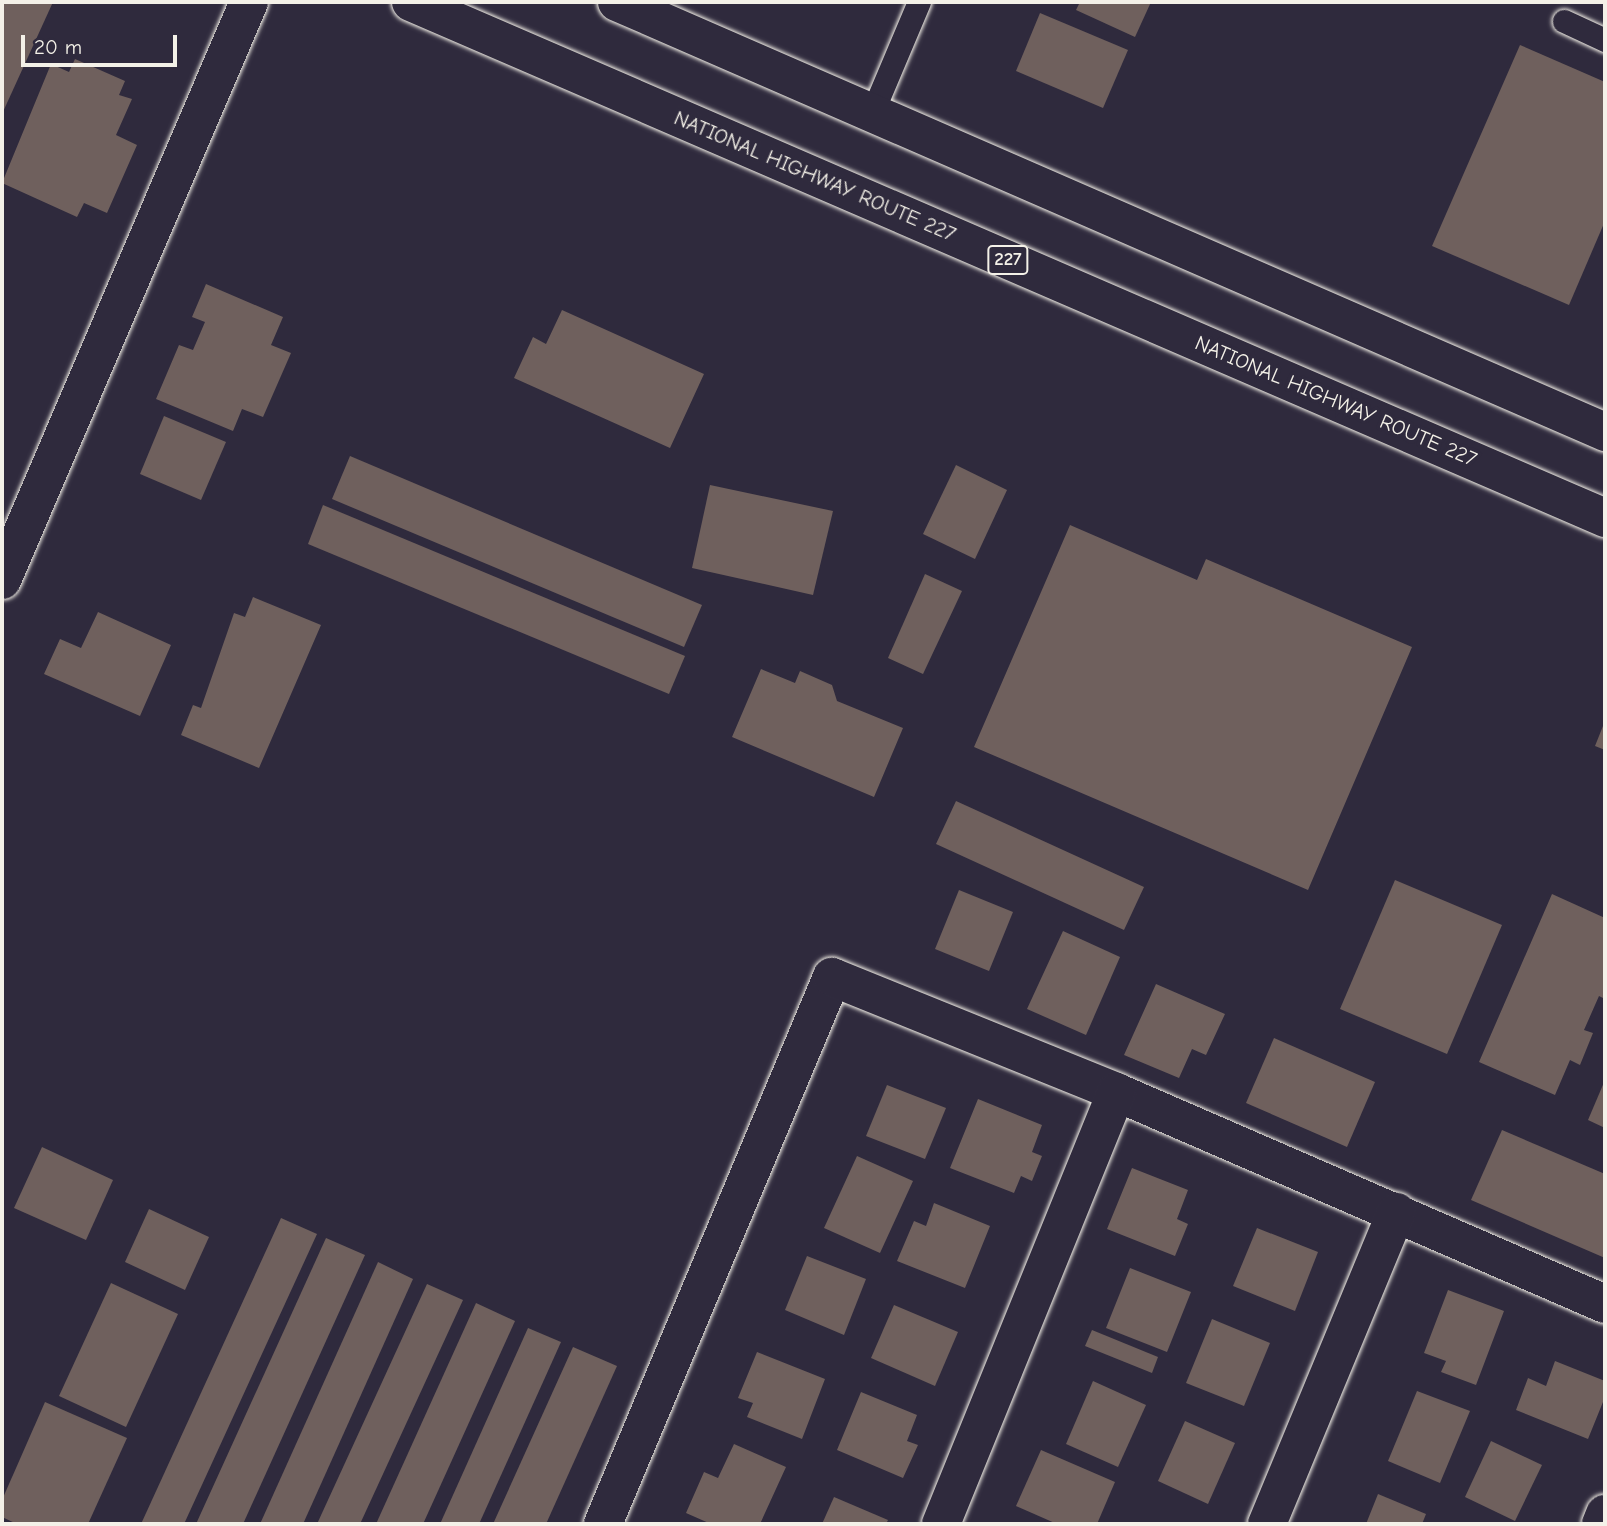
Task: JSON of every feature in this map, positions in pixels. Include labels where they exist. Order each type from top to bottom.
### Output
[{"type":"main road","points":[[6,557],[249,2]]},
{"type":"main road","name":"NATIONAL HIGHWAY ROUTE 227","points":[[411,2],[1605,518]]},
{"type":"main road","points":[[617,2],[1605,432]]},
{"type":"main road","points":[[603,1524],[832,977],[1116,1092],[1605,1304]]},
{"type":"main road","points":[[941,1524],[1116,1092]]},
{"type":"main road","points":[[1267,1524],[1395,1212]]},
{"type":"main road","points":[[1601,1524],[1605,1514]]},
{"type":"lane","points":[[872,113],[919,2]]},
{"type":"lane","points":[[1563,21],[1605,40]]},
{"type":"building","points":[[2,2],[53,2],[2,114]]},
{"type":"building","points":[[1080,2],[1151,2],[1135,37],[1076,10]]},
{"type":"building","points":[[1040,13],[1128,50],[1103,108],[1016,71]]},
{"type":"building","points":[[1520,45],[1605,82],[1605,221],[1569,305],[1432,246]]},
{"type":"building","points":[[75,59],[125,81],[119,95],[132,99],[116,135],[137,145],[107,213],[84,203],[77,217],[2,183],[51,64],[69,72]]},
{"type":"building","points":[[206,284],[283,317],[271,345],[291,353],[263,417],[242,409],[233,431],[156,399],[179,345],[193,350],[205,322],[192,317]]},
{"type":"building","points":[[562,310],[704,374],[670,448],[514,378],[533,337],[546,344]]},
{"type":"building","points":[[164,416],[226,442],[201,500],[140,474]]},
{"type":"building","points":[[350,456],[702,605],[684,647],[332,499]]},
{"type":"building","points":[[956,465],[1007,490],[975,559],[923,534]]},
{"type":"building","points":[[710,485],[833,511],[813,595],[692,568]]},
{"type":"building","points":[[323,505],[685,656],[669,694],[308,544]]},
{"type":"building","points":[[1070,525],[1197,580],[1206,559],[1412,647],[1308,890],[974,747]]},
{"type":"building","points":[[925,574],[962,591],[923,674],[888,658]]},
{"type":"building","points":[[253,597],[321,625],[259,768],[181,735],[193,705],[201,708],[234,613],[245,617]]},
{"type":"building","points":[[98,612],[171,645],[140,716],[44,674],[60,639],[81,648]]},
{"type":"building","points":[[761,669],[795,683],[800,671],[832,685],[837,701],[903,728],[874,797],[732,737]]},
{"type":"building","points":[[1605,721],[1605,750],[1595,746]]},
{"type":"building","points":[[956,801],[1144,887],[1124,930],[936,844]]},
{"type":"building","points":[[1395,880],[1502,925],[1447,1054],[1340,1009]]},
{"type":"building","points":[[959,890],[1013,912],[989,971],[935,949]]},
{"type":"building","points":[[1552,894],[1605,918],[1605,999],[1599,996],[1584,1030],[1593,1033],[1580,1065],[1570,1060],[1555,1095],[1479,1062]]},
{"type":"building","points":[[1063,931],[1120,957],[1086,1035],[1027,1009]]},
{"type":"building","points":[[1156,984],[1225,1014],[1206,1055],[1192,1049],[1179,1078],[1124,1055]]},
{"type":"building","points":[[1274,1038],[1375,1082],[1347,1147],[1246,1103]]},
{"type":"building","points":[[1605,1080],[1605,1128],[1588,1120]]},
{"type":"building","points":[[887,1085],[946,1108],[925,1159],[866,1136]]},
{"type":"building","points":[[978,1099],[1042,1125],[1032,1152],[1042,1156],[1032,1181],[1021,1176],[1014,1193],[950,1168]]},
{"type":"building","points":[[1502,1130],[1605,1174],[1605,1258],[1471,1200]]},
{"type":"building","points":[[42,1147],[113,1180],[86,1240],[14,1208]]},
{"type":"building","points":[[857,1156],[913,1181],[880,1253],[824,1228]]},
{"type":"building","points":[[1132,1168],[1188,1190],[1177,1219],[1188,1224],[1175,1256],[1107,1229]]},
{"type":"building","points":[[934,1203],[990,1226],[965,1288],[897,1261],[914,1221],[926,1226]]},
{"type":"building","points":[[149,1209],[209,1237],[185,1290],[125,1262]]},
{"type":"building","points":[[281,1218],[317,1234],[184,1524],[141,1524]]},
{"type":"building","points":[[1257,1228],[1318,1252],[1295,1311],[1233,1286]]},
{"type":"building","points":[[326,1238],[365,1255],[243,1524],[196,1524]]},
{"type":"building","points":[[807,1256],[866,1279],[844,1335],[785,1310]]},
{"type":"building","points":[[378,1262],[413,1279],[303,1524],[260,1524]]},
{"type":"building","points":[[1130,1268],[1191,1292],[1167,1352],[1106,1328]]},
{"type":"building","points":[[111,1283],[178,1314],[126,1427],[59,1396]]},
{"type":"building","points":[[427,1284],[463,1300],[360,1524],[317,1524]]},
{"type":"building","points":[[1448,1290],[1504,1311],[1476,1385],[1441,1372],[1446,1361],[1424,1353]]},
{"type":"building","points":[[476,1303],[515,1321],[423,1524],[376,1524]]},
{"type":"building","points":[[894,1305],[958,1332],[935,1386],[871,1358]]},
{"type":"building","points":[[1212,1319],[1270,1343],[1244,1406],[1186,1383]]},
{"type":"building","points":[[528,1328],[561,1342],[479,1524],[440,1524]]},
{"type":"building","points":[[1092,1330],[1158,1357],[1152,1373],[1085,1346]]},
{"type":"building","points":[[573,1347],[617,1366],[546,1524],[493,1524]]},
{"type":"building","points":[[757,1352],[825,1379],[802,1439],[747,1417],[753,1403],[738,1398]]},
{"type":"building","points":[[1555,1361],[1605,1381],[1605,1397],[1588,1439],[1516,1410],[1528,1378],[1546,1386]]},
{"type":"building","points":[[1093,1381],[1146,1405],[1118,1467],[1066,1444]]},
{"type":"building","points":[[1417,1391],[1470,1411],[1440,1483],[1388,1461]]},
{"type":"building","points":[[861,1392],[917,1415],[907,1441],[918,1445],[903,1478],[837,1450]]},
{"type":"building","points":[[45,1402],[127,1438],[88,1524],[17,1524],[2,1517],[2,1500]]},
{"type":"building","points":[[1185,1421],[1235,1443],[1208,1504],[1158,1481]]},
{"type":"building","points":[[1491,1441],[1542,1465],[1515,1521],[1465,1497]]},
{"type":"building","points":[[734,1444],[786,1467],[760,1524],[711,1524],[686,1513],[704,1472],[718,1478]]},
{"type":"building","points":[[1041,1450],[1115,1482],[1097,1524],[1057,1524],[1016,1506]]},
{"type":"building","points":[[1378,1494],[1426,1514],[1422,1524],[1366,1524]]},
{"type":"building","points":[[834,1497],[888,1520],[886,1524],[822,1524]]}]
